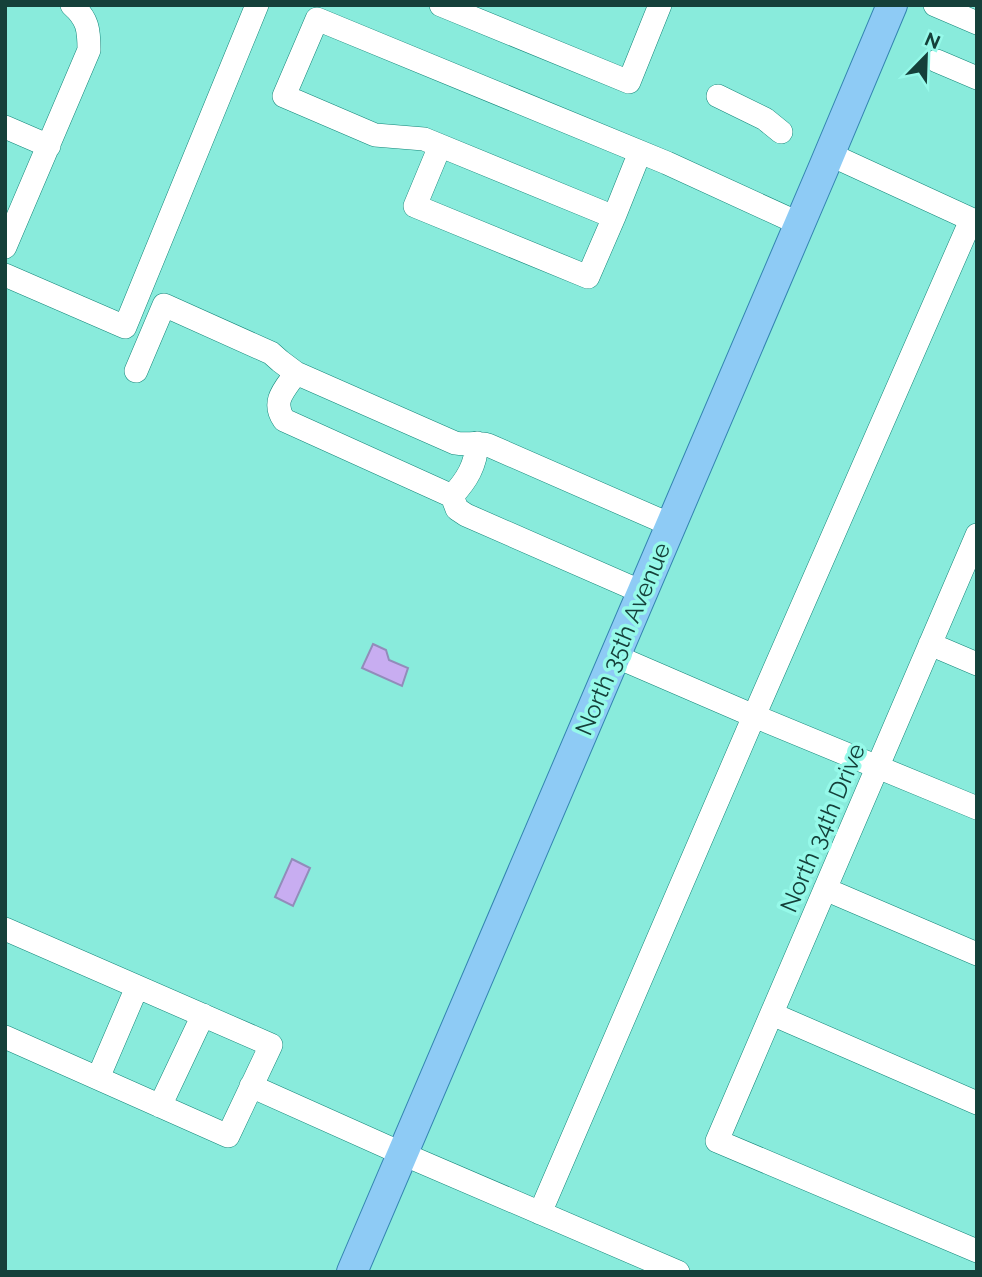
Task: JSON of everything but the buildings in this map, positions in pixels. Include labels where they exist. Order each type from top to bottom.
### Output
[{"type":"main road","name":"North 35th Avenue","points":[[352,1272],[892,5]]},
{"type":"street","points":[[5,275],[125,327],[257,5]]},
{"type":"street","points":[[441,5],[629,82],[660,5]]},
{"type":"street","points":[[935,5],[977,23]]},
{"type":"street","points":[[5,247],[89,50],[89,37],[79,13]]},
{"type":"street","points":[[614,217],[424,139],[375,135],[284,96],[317,19],[640,152],[800,224]]},
{"type":"street","points":[[937,61],[977,78]]},
{"type":"street","points":[[718,96],[765,119],[781,132]]},
{"type":"street","points":[[5,127],[49,146]]},
{"type":"street","points":[[440,146],[415,206],[589,277],[640,152]]},
{"type":"street","points":[[540,1213],[754,716],[974,221],[829,154]]},
{"type":"street","points":[[136,371],[164,305],[271,353],[296,373],[455,443],[488,445],[671,525]]},
{"type":"street","points":[[296,373],[279,398],[279,413],[284,420],[452,496],[457,509],[466,515],[642,592]]},
{"type":"street","points":[[452,496],[473,468],[477,443]]},
{"type":"street","name":"North 34th Drive","points":[[977,535],[717,1141],[977,1251]]},
{"type":"street","points":[[930,644],[977,664]]},
{"type":"street","points":[[615,656],[977,808]]},
{"type":"street","points":[[825,889],[977,954]]},
{"type":"street","points":[[5,929],[271,1045],[228,1136],[5,1037]]},
{"type":"street","points":[[98,1078],[137,987]]},
{"type":"street","points":[[772,1014],[977,1103]]},
{"type":"street","points":[[160,1106],[202,1015]]},
{"type":"street","points":[[251,1086],[678,1272]]},
{"type":"shaded area","points":[[373,644],[386,650],[389,660],[408,668],[402,686],[362,668]]},
{"type":"shaded area","points":[[292,859],[310,868],[293,906],[275,897]]}]
